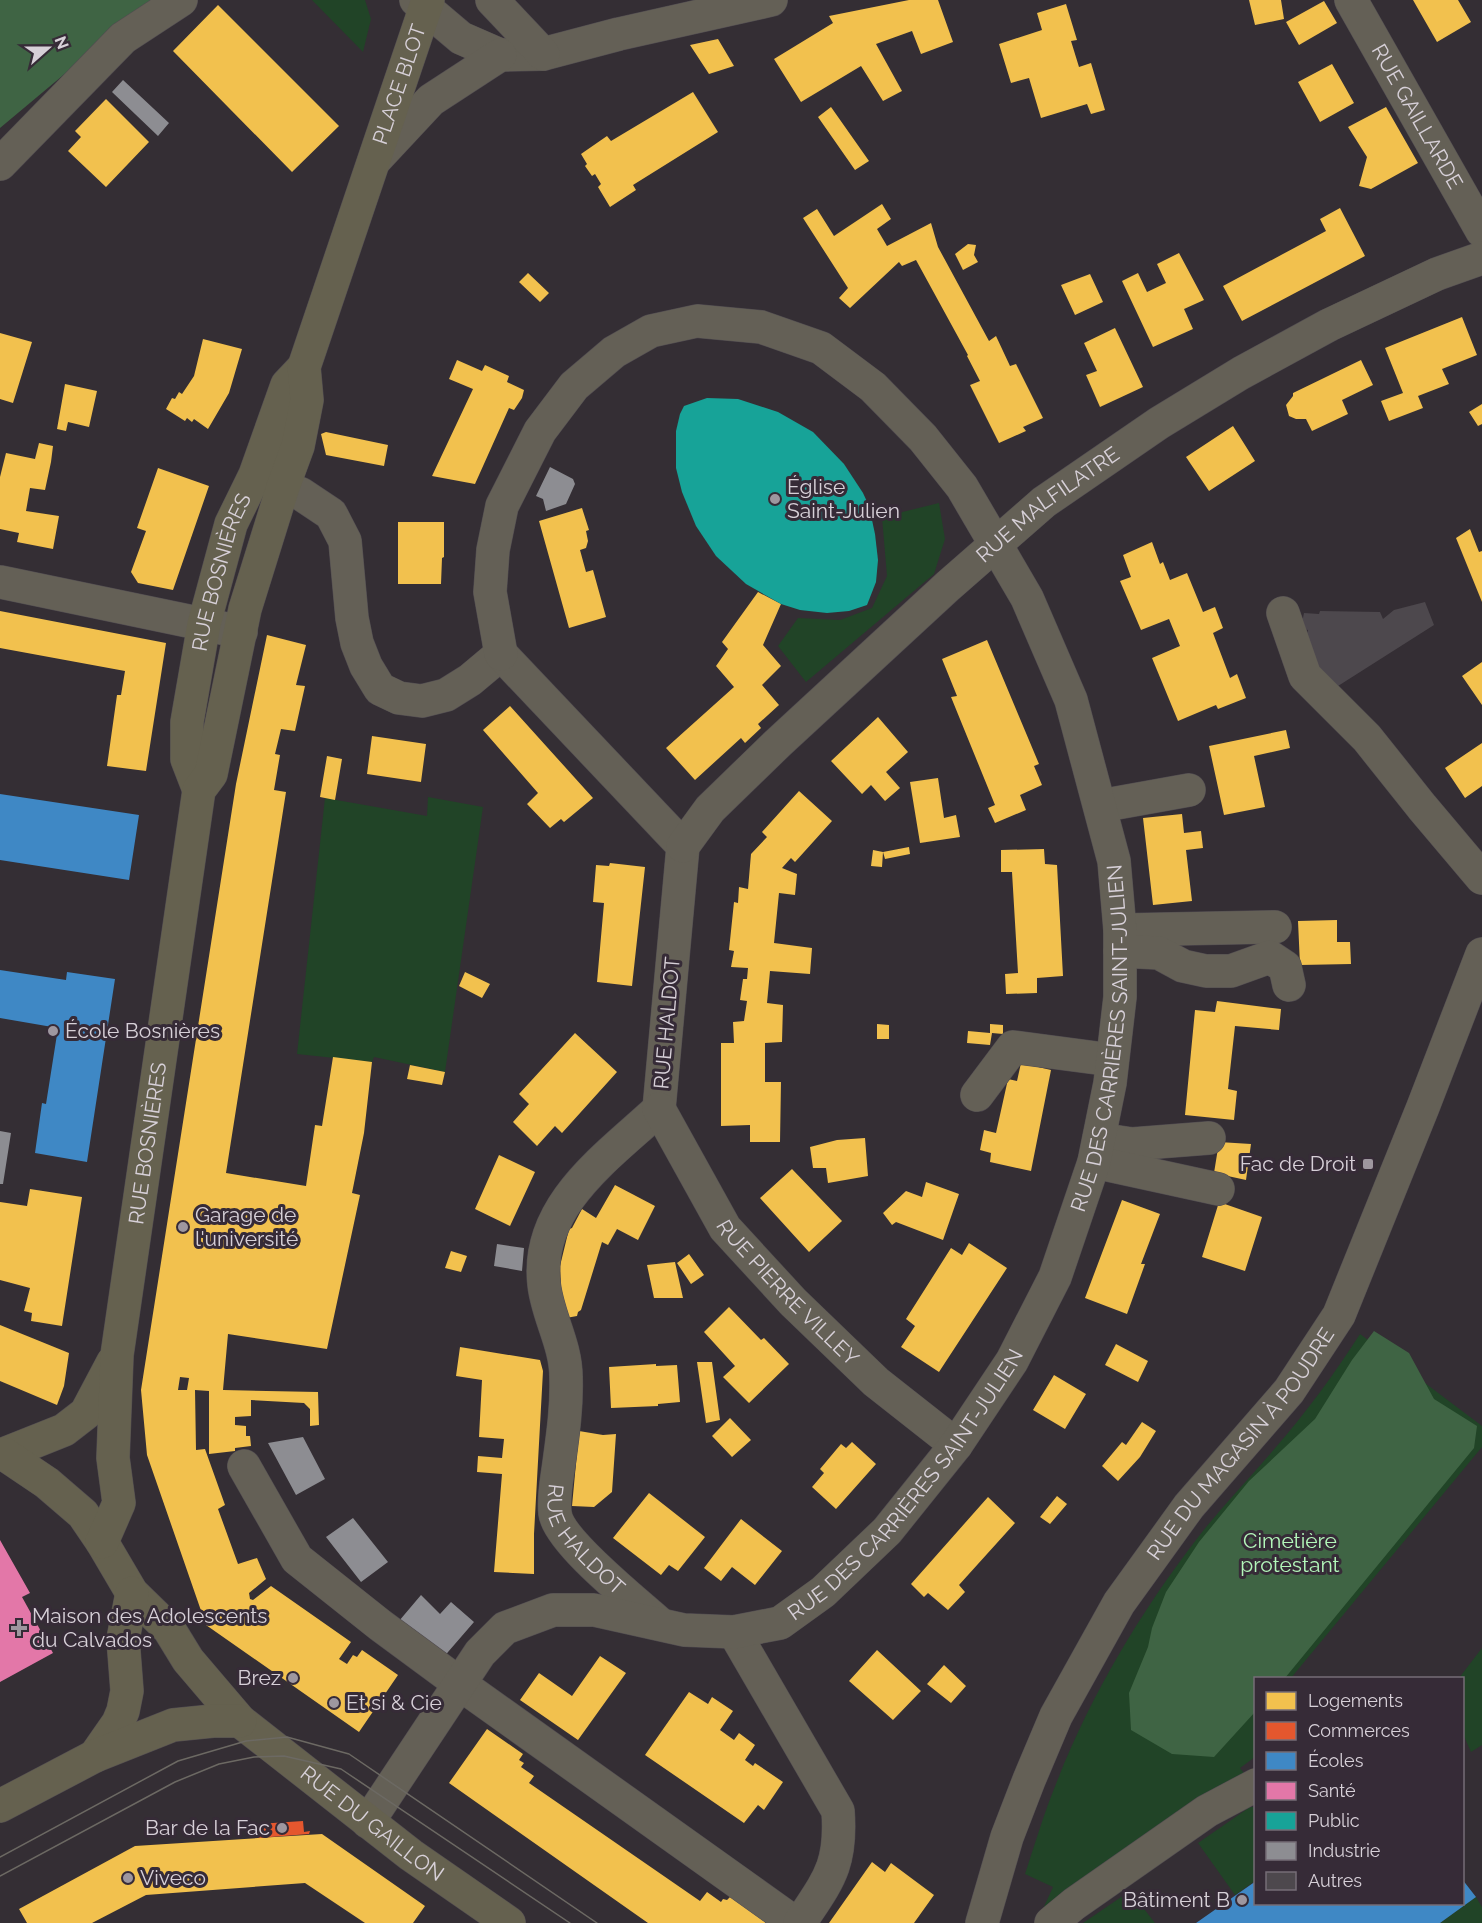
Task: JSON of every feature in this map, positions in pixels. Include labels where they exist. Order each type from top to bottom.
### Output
[{"type":"main road","name":"PLACE BLOT","points":[[375,159],[423,3]]},
{"type":"main road","name":"RUE BOSNIÈRES","points":[[199,790],[187,759],[187,722],[204,624],[231,524],[298,446],[307,400],[304,367],[375,159]]},
{"type":"main road","name":"RUE BOSNIÈRES","points":[[102,1542],[119,1503],[113,1458],[117,1355],[199,790],[211,774],[246,609],[269,481]]},
{"type":"main road","name":"RUE BOSNIÈRES","points":[[2,1454],[64,1430],[86,1413],[117,1355]]},
{"type":"main road","name":"RUE DU GAILLON","points":[[2,1454],[63,1495],[83,1514],[132,1593],[169,1629],[189,1660],[240,1721],[418,1860],[509,1923]]},
{"type":"main road","points":[[95,1756],[118,1723],[123,1711],[127,1691],[123,1639],[132,1593]]},
{"type":"main road","points":[[0,1806],[95,1756],[173,1725],[240,1721]]},
{"type":"street","points":[[0,164],[123,38],[181,0]]},
{"type":"street","points":[[492,0],[543,54]]},
{"type":"street","points":[[423,3],[461,38],[500,55],[543,54],[619,34],[771,0]]},
{"type":"street","name":"RUE GAILLARDE","points":[[1351,0],[1482,231]]},
{"type":"street","points":[[375,159],[431,100],[500,55]]},
{"type":"street","name":"RUE MALFILATRE","points":[[682,846],[710,809],[778,743],[948,586],[997,546],[1044,502],[1159,423],[1241,373],[1329,325],[1437,274],[1482,258]]},
{"type":"street","name":"RUE DES CARRIÈRES SAINT-JULIEN","points":[[368,1822],[480,1653],[505,1628],[553,1610],[594,1610],[684,1630],[735,1632],[780,1623],[823,1592],[887,1531],[956,1445],[1012,1361],[1055,1277],[1096,1150],[1112,1060],[1120,997],[1120,941],[1114,861],[1071,700],[1027,598],[962,487],[923,438],[873,387],[821,348],[760,327],[697,321],[651,331],[614,352],[574,386],[540,431],[502,506],[493,550],[490,592],[501,654]]},
{"type":"street","points":[[269,481],[301,494],[331,514],[345,541],[352,618],[357,643],[366,666],[381,689],[399,698],[422,700],[446,695],[470,680],[501,654],[682,846]]},
{"type":"street","points":[[0,582],[241,632]]},
{"type":"street","points":[[1282,613],[1305,676],[1367,738],[1482,878]]},
{"type":"street","points":[[1100,806],[1189,790]]},
{"type":"street","name":"RUE HALDOT","points":[[660,1625],[571,1543],[555,1515],[555,1495],[566,1409],[567,1373],[544,1286],[543,1261],[556,1219],[568,1196],[594,1168],[659,1109],[682,846]]},
{"type":"street","points":[[1120,941],[1275,927]]},
{"type":"street","points":[[1120,941],[1159,953],[1183,966],[1206,971],[1231,971],[1270,957],[1285,967],[1289,985]]},
{"type":"street","name":"RUE DU MAGASIN À POUDRE","points":[[982,1923],[1007,1837],[1056,1716],[1119,1603],[1189,1506],[1289,1391],[1339,1315],[1482,954]]},
{"type":"street","points":[[977,1095],[1013,1047],[1112,1060]]},
{"type":"street","name":"RUE PIERRE VILLEY","points":[[659,1109],[724,1228],[793,1302],[876,1382],[956,1445]]},
{"type":"street","points":[[1096,1150],[1132,1144],[1209,1138]]},
{"type":"street","points":[[1096,1150],[1218,1189]]},
{"type":"street","points":[[244,1466],[297,1559],[380,1625],[460,1684],[795,1923]]},
{"type":"street","points":[[735,1632],[838,1811],[840,1832],[836,1860],[830,1877],[800,1923]]},
{"type":"street","points":[[1051,1923],[1074,1904],[1207,1811],[1254,1786]]},
{"type":"green space","points":[[0,0],[153,0],[0,128]]},
{"type":"green space","points":[[312,0],[365,0],[371,19],[363,52]]},
{"type":"green space","points":[[939,503],[945,539],[934,574],[806,682],[778,646],[798,618],[840,620],[872,608],[887,576],[882,517]]},
{"type":"green space","points":[[428,797],[483,807],[445,1072],[374,1057],[372,1062],[297,1054],[325,798],[427,816]]},
{"type":"green space","name":"Cimetière protestant","points":[[1374,1331],[1409,1353],[1434,1399],[1477,1426],[1474,1448],[1286,1677],[1254,1677],[1254,1713],[1214,1757],[1172,1754],[1131,1730],[1129,1693],[1148,1647],[1152,1628],[1166,1592],[1199,1542],[1249,1481],[1315,1419],[1352,1360]]},
{"type":"green space","name":"Cimetière protestant","points":[[1360,1334],[1482,1426],[1482,1447],[1292,1677],[1254,1677],[1254,1758],[1240,1768],[1249,1780],[1042,1911],[1053,1887],[1025,1874],[1056,1784],[1070,1751],[1118,1655],[1157,1594],[1208,1525],[1299,1420]]},
{"type":"green space","points":[[1482,1648],[1482,1745],[1471,1752],[1464,1736],[1464,1677],[1460,1677]]},
{"type":"green space","points":[[1250,1807],[1254,1807],[1254,1882],[1235,1895],[1198,1843]]},
{"type":"green space","points":[[1130,1891],[1155,1923],[1083,1923]]},
{"type":"green space","points":[[1476,1897],[1482,1907],[1482,1923],[1440,1923]]},
{"type":"building: Logements","points":[[909,0],[938,0],[953,42],[921,54],[912,31],[876,44],[902,91],[883,101],[861,66],[801,102],[774,59],[833,23],[829,16]]},
{"type":"building: Logements","points":[[1249,0],[1281,0],[1284,19],[1255,25]]},
{"type":"building: Logements","points":[[1413,0],[1458,0],[1471,22],[1437,42]]},
{"type":"building: Logements","points":[[1324,1],[1337,23],[1299,45],[1286,22]]},
{"type":"building: Logements","points":[[1066,4],[1077,40],[1071,41],[1079,67],[1091,63],[1105,110],[1091,114],[1087,104],[1041,118],[1029,78],[1011,83],[999,44],[1042,30],[1037,13]]},
{"type":"building: Logements","points":[[218,5],[339,126],[292,172],[173,51]]},
{"type":"building: Logements","points":[[718,39],[734,66],[709,74],[690,45]]},
{"type":"building: Logements","points":[[1332,64],[1354,103],[1320,122],[1298,82]]},
{"type":"building: Logements","points":[[693,92],[718,132],[633,185],[636,190],[610,207],[598,187],[601,184],[595,174],[592,176],[585,166],[587,164],[581,154],[607,136],[611,141]]},
{"type":"building: Logements","points":[[106,99],[149,142],[106,187],[68,151],[81,137],[75,131]]},
{"type":"building: Logements","points":[[831,107],[869,161],[855,170],[818,117]]},
{"type":"building: Logements","points":[[1386,107],[1418,163],[1371,189],[1359,186],[1367,157],[1348,127]]},
{"type":"building: Logements","points":[[882,204],[891,219],[877,229],[887,246],[931,223],[938,247],[989,341],[996,336],[1010,366],[1016,364],[1043,418],[1023,427],[1026,431],[999,443],[970,385],[980,381],[916,260],[902,266],[899,262],[850,308],[839,298],[848,288],[803,218],[817,209],[834,236]]},
{"type":"building: Logements","points":[[1340,208],[1365,256],[1242,321],[1223,286],[1326,231],[1320,219]]},
{"type":"building: Logements","points":[[968,244],[976,245],[974,255],[978,262],[963,270],[955,254]]},
{"type":"building: Logements","points":[[1179,253],[1204,300],[1184,309],[1193,329],[1153,347],[1122,281],[1138,273],[1147,292],[1166,283],[1157,264]]},
{"type":"building: Logements","points":[[528,273],[549,293],[540,302],[519,282]]},
{"type":"building: Logements","points":[[1090,274],[1103,302],[1075,315],[1061,285]]},
{"type":"building: Logements","points":[[1462,317],[1477,355],[1442,369],[1449,384],[1418,396],[1423,408],[1389,421],[1381,401],[1403,393],[1385,348]]},
{"type":"building: Logements","points":[[1115,328],[1143,387],[1100,407],[1086,375],[1097,371],[1084,343]]},
{"type":"building: Logements","points":[[0,333],[32,342],[13,403],[0,399]]},
{"type":"building: Logements","points":[[203,339],[242,349],[229,393],[208,429],[194,419],[192,422],[187,418],[185,421],[166,409],[172,398],[175,399],[179,392],[182,394],[194,376]]},
{"type":"building: Logements","points":[[457,360],[482,371],[485,365],[509,376],[507,382],[524,390],[514,410],[509,408],[475,484],[432,476],[473,389],[449,379]]},
{"type":"building: Logements","points":[[1361,360],[1373,385],[1342,400],[1348,414],[1312,431],[1306,419],[1289,416],[1286,405],[1293,393]]},
{"type":"building: Logements","points":[[65,384],[97,391],[89,427],[68,422],[66,431],[57,429]]},
{"type":"building: Logements","points":[[1482,404],[1482,424],[1478,426],[1469,412]]},
{"type":"building: Logements","points":[[1233,426],[1255,461],[1209,491],[1186,457]]},
{"type":"building: Logements","points":[[326,432],[388,445],[384,466],[326,455],[321,434]]},
{"type":"building: Logements","points":[[39,443],[53,446],[51,462],[45,490],[30,488],[26,511],[59,516],[53,549],[17,542],[19,533],[0,529],[0,477],[6,453],[35,459]]},
{"type":"building: Logements","points":[[158,468],[209,486],[173,590],[138,583],[131,572],[146,531],[137,528]]},
{"type":"building: Logements","points":[[582,508],[589,530],[586,531],[588,541],[586,548],[580,550],[586,572],[593,570],[606,617],[569,628],[539,521]]},
{"type":"building: Logements","points":[[398,522],[444,522],[441,584],[398,584]]},
{"type":"building: Logements","points":[[1470,529],[1479,552],[1482,551],[1482,602],[1456,538]]},
{"type":"building: Logements","points":[[1152,542],[1160,564],[1163,562],[1170,580],[1187,573],[1203,612],[1215,607],[1223,628],[1213,633],[1230,678],[1237,674],[1246,698],[1218,709],[1216,705],[1178,721],[1152,658],[1180,646],[1169,619],[1141,630],[1120,581],[1131,577],[1123,555]]},
{"type":"building: Logements","points":[[758,592],[781,604],[763,645],[781,666],[762,685],[779,705],[758,724],[761,728],[745,743],[741,738],[695,780],[666,748],[734,687],[716,666],[728,649],[722,642]]},
{"type":"building: Logements","points":[[0,611],[166,643],[146,771],[107,766],[117,695],[121,695],[125,671],[0,648]]},
{"type":"building: Logements","points":[[267,635],[306,645],[296,685],[305,686],[295,731],[281,729],[275,754],[280,755],[274,790],[286,792],[226,1173],[306,1186],[315,1125],[322,1126],[333,1057],[372,1062],[364,1133],[352,1193],[360,1195],[327,1349],[228,1334],[223,1390],[318,1392],[319,1425],[310,1426],[310,1409],[304,1403],[251,1400],[251,1416],[235,1417],[235,1425],[246,1426],[246,1436],[250,1436],[251,1446],[235,1448],[235,1451],[209,1454],[209,1391],[195,1390],[196,1450],[205,1449],[225,1505],[218,1509],[238,1564],[257,1558],[266,1579],[249,1593],[250,1599],[253,1600],[271,1586],[351,1642],[339,1659],[347,1664],[353,1655],[357,1657],[362,1650],[398,1675],[359,1732],[206,1625],[147,1455],[141,1390],[236,784]],"holes":[[[180,1377],[189,1378],[187,1390],[178,1390]]]},
{"type":"building: Logements","points":[[987,640],[1039,764],[1034,766],[1042,785],[1020,795],[1026,810],[995,823],[988,808],[995,805],[951,697],[957,696],[942,659]]},
{"type":"building: Logements","points":[[1482,662],[1482,705],[1462,676]]},
{"type":"building: Logements","points":[[510,706],[593,798],[564,822],[561,819],[550,828],[527,804],[538,793],[483,730]]},
{"type":"building: Logements","points":[[878,717],[908,752],[886,772],[900,788],[885,801],[871,785],[862,794],[831,761]]},
{"type":"building: Logements","points":[[1286,730],[1290,748],[1254,756],[1265,807],[1224,815],[1209,746]]},
{"type":"building: Logements","points":[[372,736],[426,744],[421,782],[367,774]]},
{"type":"building: Logements","points":[[1482,743],[1482,786],[1465,798],[1445,768]]},
{"type":"building: Logements","points":[[327,756],[342,759],[335,800],[320,797]]},
{"type":"building: Logements","points":[[938,778],[944,818],[956,815],[960,837],[920,843],[910,782]]},
{"type":"building: Logements","points":[[799,791],[832,821],[795,862],[791,858],[782,868],[797,874],[795,895],[779,893],[774,943],[812,948],[810,974],[770,971],[767,1003],[783,1005],[782,1042],[765,1043],[765,1082],[781,1082],[780,1142],[750,1142],[750,1125],[721,1126],[721,1043],[734,1043],[733,1022],[744,1021],[747,1001],[740,1000],[743,979],[747,979],[748,968],[731,967],[734,951],[729,950],[734,902],[738,903],[739,887],[748,889],[751,854],[767,837],[762,832]]},
{"type":"building: Logements","points":[[1182,814],[1184,833],[1201,831],[1203,848],[1186,850],[1192,901],[1153,905],[1143,818]]},
{"type":"building: Logements","points":[[909,847],[910,854],[885,859],[883,852]]},
{"type":"building: Logements","points":[[1044,849],[1045,864],[1057,865],[1063,976],[1037,978],[1037,993],[1006,994],[1005,974],[1018,973],[1012,872],[1001,872],[1001,850]]},
{"type":"building: Logements","points":[[873,850],[883,852],[882,867],[871,866]]},
{"type":"building: Logements","points":[[610,863],[645,867],[632,986],[597,982],[604,903],[593,902],[596,865],[609,866]]},
{"type":"building: Logements","points":[[1337,920],[1337,942],[1350,942],[1351,964],[1300,965],[1298,921]]},
{"type":"building: Logements","points":[[465,972],[490,984],[482,998],[459,986]]},
{"type":"building: Logements","points":[[1217,1001],[1281,1009],[1279,1030],[1235,1026],[1228,1089],[1237,1091],[1234,1120],[1185,1115],[1195,1010],[1215,1012]]},
{"type":"building: Logements","points":[[877,1024],[889,1025],[889,1039],[877,1039]]},
{"type":"building: Logements","points":[[990,1024],[1003,1025],[1003,1034],[992,1033],[990,1045],[967,1043],[968,1031],[990,1033]]},
{"type":"building: Logements","points":[[575,1033],[617,1072],[562,1133],[555,1126],[537,1146],[513,1122],[529,1104],[519,1094]]},
{"type":"building: Logements","points":[[1021,1063],[1051,1070],[1031,1171],[990,1162],[991,1153],[980,1150],[984,1130],[996,1133],[1008,1079],[1017,1081]]},
{"type":"building: Logements","points":[[410,1065],[445,1072],[442,1085],[407,1079]]},
{"type":"building: Logements","points":[[865,1138],[868,1176],[828,1183],[826,1168],[813,1168],[810,1147],[837,1140]]},
{"type":"building: Logements","points":[[1219,1142],[1251,1144],[1246,1180],[1214,1173]]},
{"type":"building: Logements","points":[[499,1155],[535,1172],[510,1226],[475,1209]]},
{"type":"building: Logements","points":[[792,1169],[842,1221],[809,1252],[760,1198]]},
{"type":"building: Logements","points":[[926,1182],[959,1194],[943,1240],[896,1222],[892,1225],[883,1213],[906,1191],[922,1197]]},
{"type":"building: Logements","points":[[615,1185],[655,1206],[638,1240],[617,1229],[608,1245],[602,1242],[581,1310],[577,1316],[566,1318],[560,1266],[569,1229],[572,1228],[582,1209],[596,1218]]},
{"type":"building: Logements","points":[[30,1189],[82,1197],[62,1326],[31,1321],[32,1313],[24,1311],[30,1288],[0,1280],[0,1202],[27,1206]]},
{"type":"building: Logements","points":[[1122,1200],[1160,1214],[1141,1264],[1145,1264],[1127,1314],[1085,1298]]},
{"type":"building: Logements","points":[[1219,1202],[1262,1217],[1245,1271],[1202,1257]]},
{"type":"building: Logements","points":[[969,1243],[1007,1268],[939,1372],[901,1347],[915,1326],[906,1319],[951,1248],[962,1255]]},
{"type":"building: Logements","points":[[451,1251],[467,1256],[461,1272],[445,1268]]},
{"type":"building: Logements","points":[[689,1254],[704,1275],[691,1284],[677,1263]]},
{"type":"building: Logements","points":[[675,1262],[683,1298],[654,1298],[647,1265]]},
{"type":"building: Logements","points":[[729,1307],[761,1340],[764,1338],[789,1364],[749,1403],[723,1377],[735,1366],[704,1332]]},
{"type":"building: Logements","points":[[0,1325],[69,1353],[64,1386],[57,1405],[0,1381]]},
{"type":"building: Logements","points":[[1116,1344],[1148,1361],[1138,1382],[1105,1365]]},
{"type":"building: Logements","points":[[460,1347],[540,1360],[543,1371],[534,1574],[494,1572],[502,1474],[477,1472],[478,1456],[502,1458],[504,1439],[479,1437],[482,1380],[456,1376]]},
{"type":"building: Logements","points":[[697,1362],[712,1362],[720,1420],[706,1423]]},
{"type":"building: Logements","points":[[656,1364],[656,1366],[677,1365],[680,1402],[658,1404],[658,1406],[611,1408],[609,1367]]},
{"type":"building: Logements","points":[[1054,1375],[1086,1394],[1065,1429],[1033,1410]]},
{"type":"building: Logements","points":[[730,1418],[751,1440],[732,1457],[712,1436]]},
{"type":"building: Logements","points":[[1142,1422],[1156,1431],[1140,1457],[1118,1481],[1102,1466],[1122,1442],[1126,1445]]},
{"type":"building: Logements","points":[[579,1431],[603,1435],[616,1434],[612,1492],[594,1507],[572,1506]]},
{"type":"building: Logements","points":[[852,1442],[876,1464],[836,1509],[812,1487],[824,1473],[820,1469],[841,1444],[846,1448]]},
{"type":"building: Logements","points":[[649,1493],[705,1537],[678,1571],[669,1565],[661,1575],[613,1538]]},
{"type":"building: Logements","points":[[1057,1496],[1067,1504],[1050,1524],[1040,1517]]},
{"type":"building: Logements","points":[[988,1497],[1015,1523],[959,1585],[965,1592],[948,1610],[928,1593],[924,1597],[911,1584]]},
{"type":"building: Logements","points":[[741,1519],[782,1551],[755,1585],[732,1567],[721,1581],[704,1568]]},
{"type":"building: Logements","points":[[877,1650],[921,1691],[893,1720],[849,1681]]},
{"type":"building: Logements","points":[[600,1656],[626,1673],[578,1740],[520,1700],[539,1673],[572,1696]]},
{"type":"building: Logements","points":[[944,1665],[966,1686],[951,1703],[927,1684]]},
{"type":"building: Logements","points":[[689,1692],[708,1704],[712,1697],[733,1711],[720,1730],[734,1740],[739,1733],[755,1745],[745,1760],[753,1766],[755,1763],[783,1782],[764,1810],[758,1805],[744,1823],[645,1755]]},
{"type":"building: Logements","points":[[487,1729],[523,1754],[519,1760],[524,1763],[521,1767],[534,1776],[529,1783],[700,1901],[707,1892],[721,1902],[732,1895],[768,1919],[765,1923],[648,1923],[449,1783]]},
{"type":"building: Logements","points":[[322,1834],[425,1906],[413,1923],[365,1923],[305,1883],[146,1895],[92,1923],[27,1923],[19,1909],[135,1846]]},
{"type":"building: Logements","points":[[872,1862],[885,1872],[891,1863],[934,1895],[914,1923],[829,1923]]},
{"type":"building: Commerces","points":[[303,1821],[304,1832],[310,1831],[309,1834],[258,1838],[258,1824]]},
{"type":"building: Écoles","points":[[0,794],[139,815],[129,880],[0,860]]},
{"type":"building: Écoles","points":[[0,970],[66,980],[67,972],[115,979],[87,1162],[35,1153],[42,1103],[46,1104],[58,1028],[0,1018]]},
{"type":"building: Écoles","name":"Bâtiment B","points":[[1254,1882],[1254,1905],[1464,1905],[1464,1882],[1476,1897],[1440,1923],[1196,1923]]},
{"type":"building: Santé","name":"Maison des Adolescents du Calvados","points":[[0,1540],[30,1593],[22,1597],[53,1653],[0,1682]]},
{"type":"building: Public","name":"Église Saint-Julien","points":[[707,398],[738,399],[778,412],[813,432],[844,464],[869,506],[875,534],[878,560],[876,582],[867,605],[849,611],[827,613],[800,610],[781,604],[746,584],[716,556],[696,526],[682,492],[676,468],[676,431],[680,414],[684,406]]},
{"type":"building: Industrie","points":[[123,80],[169,123],[158,136],[112,92]]},
{"type":"building: Industrie","points":[[550,467],[573,479],[575,484],[566,504],[546,511],[543,499],[536,496]]},
{"type":"building: Industrie","points":[[0,1131],[11,1133],[3,1184],[0,1184]]},
{"type":"building: Industrie","points":[[497,1244],[524,1248],[522,1271],[494,1266]]},
{"type":"building: Industrie","points":[[303,1437],[325,1479],[296,1495],[268,1443]]},
{"type":"building: Industrie","points":[[353,1518],[388,1562],[361,1582],[326,1537]]},
{"type":"building: Industrie","points":[[421,1595],[440,1614],[451,1602],[474,1622],[442,1660],[399,1621]]},
{"type":"building: Autres","points":[[1425,602],[1434,625],[1338,686],[1305,655],[1308,630],[1301,628],[1304,613],[1380,612],[1383,619],[1394,610]]},
{"type":"tram line","points":[[0,1857],[178,1761],[246,1741],[287,1737],[349,1754],[597,1923]]},
{"type":"tram line","points":[[0,1876],[175,1782],[219,1764],[254,1757],[284,1756],[341,1769],[570,1923]]},
{"type":"place","name":"Église Saint-Julien","points":[[775,499]]},
{"type":"place","name":"École Bosnières","points":[[53,1031]]},
{"type":"place","name":"Fac de Droit","points":[[1368,1164]]},
{"type":"place","name":"Garage de l'université","points":[[183,1227]]},
{"type":"place","name":"Maison des Adolescents du Calvados","points":[[19,1628]]},
{"type":"place","name":"Brez","points":[[293,1678]]},
{"type":"place","name":"Et si & Cie","points":[[334,1703]]},
{"type":"place","name":"Bar de la Fac","points":[[282,1828]]},
{"type":"place","name":"Viveco","points":[[128,1878]]},
{"type":"place","name":"Bâtiment B","points":[[1242,1900]]}]
